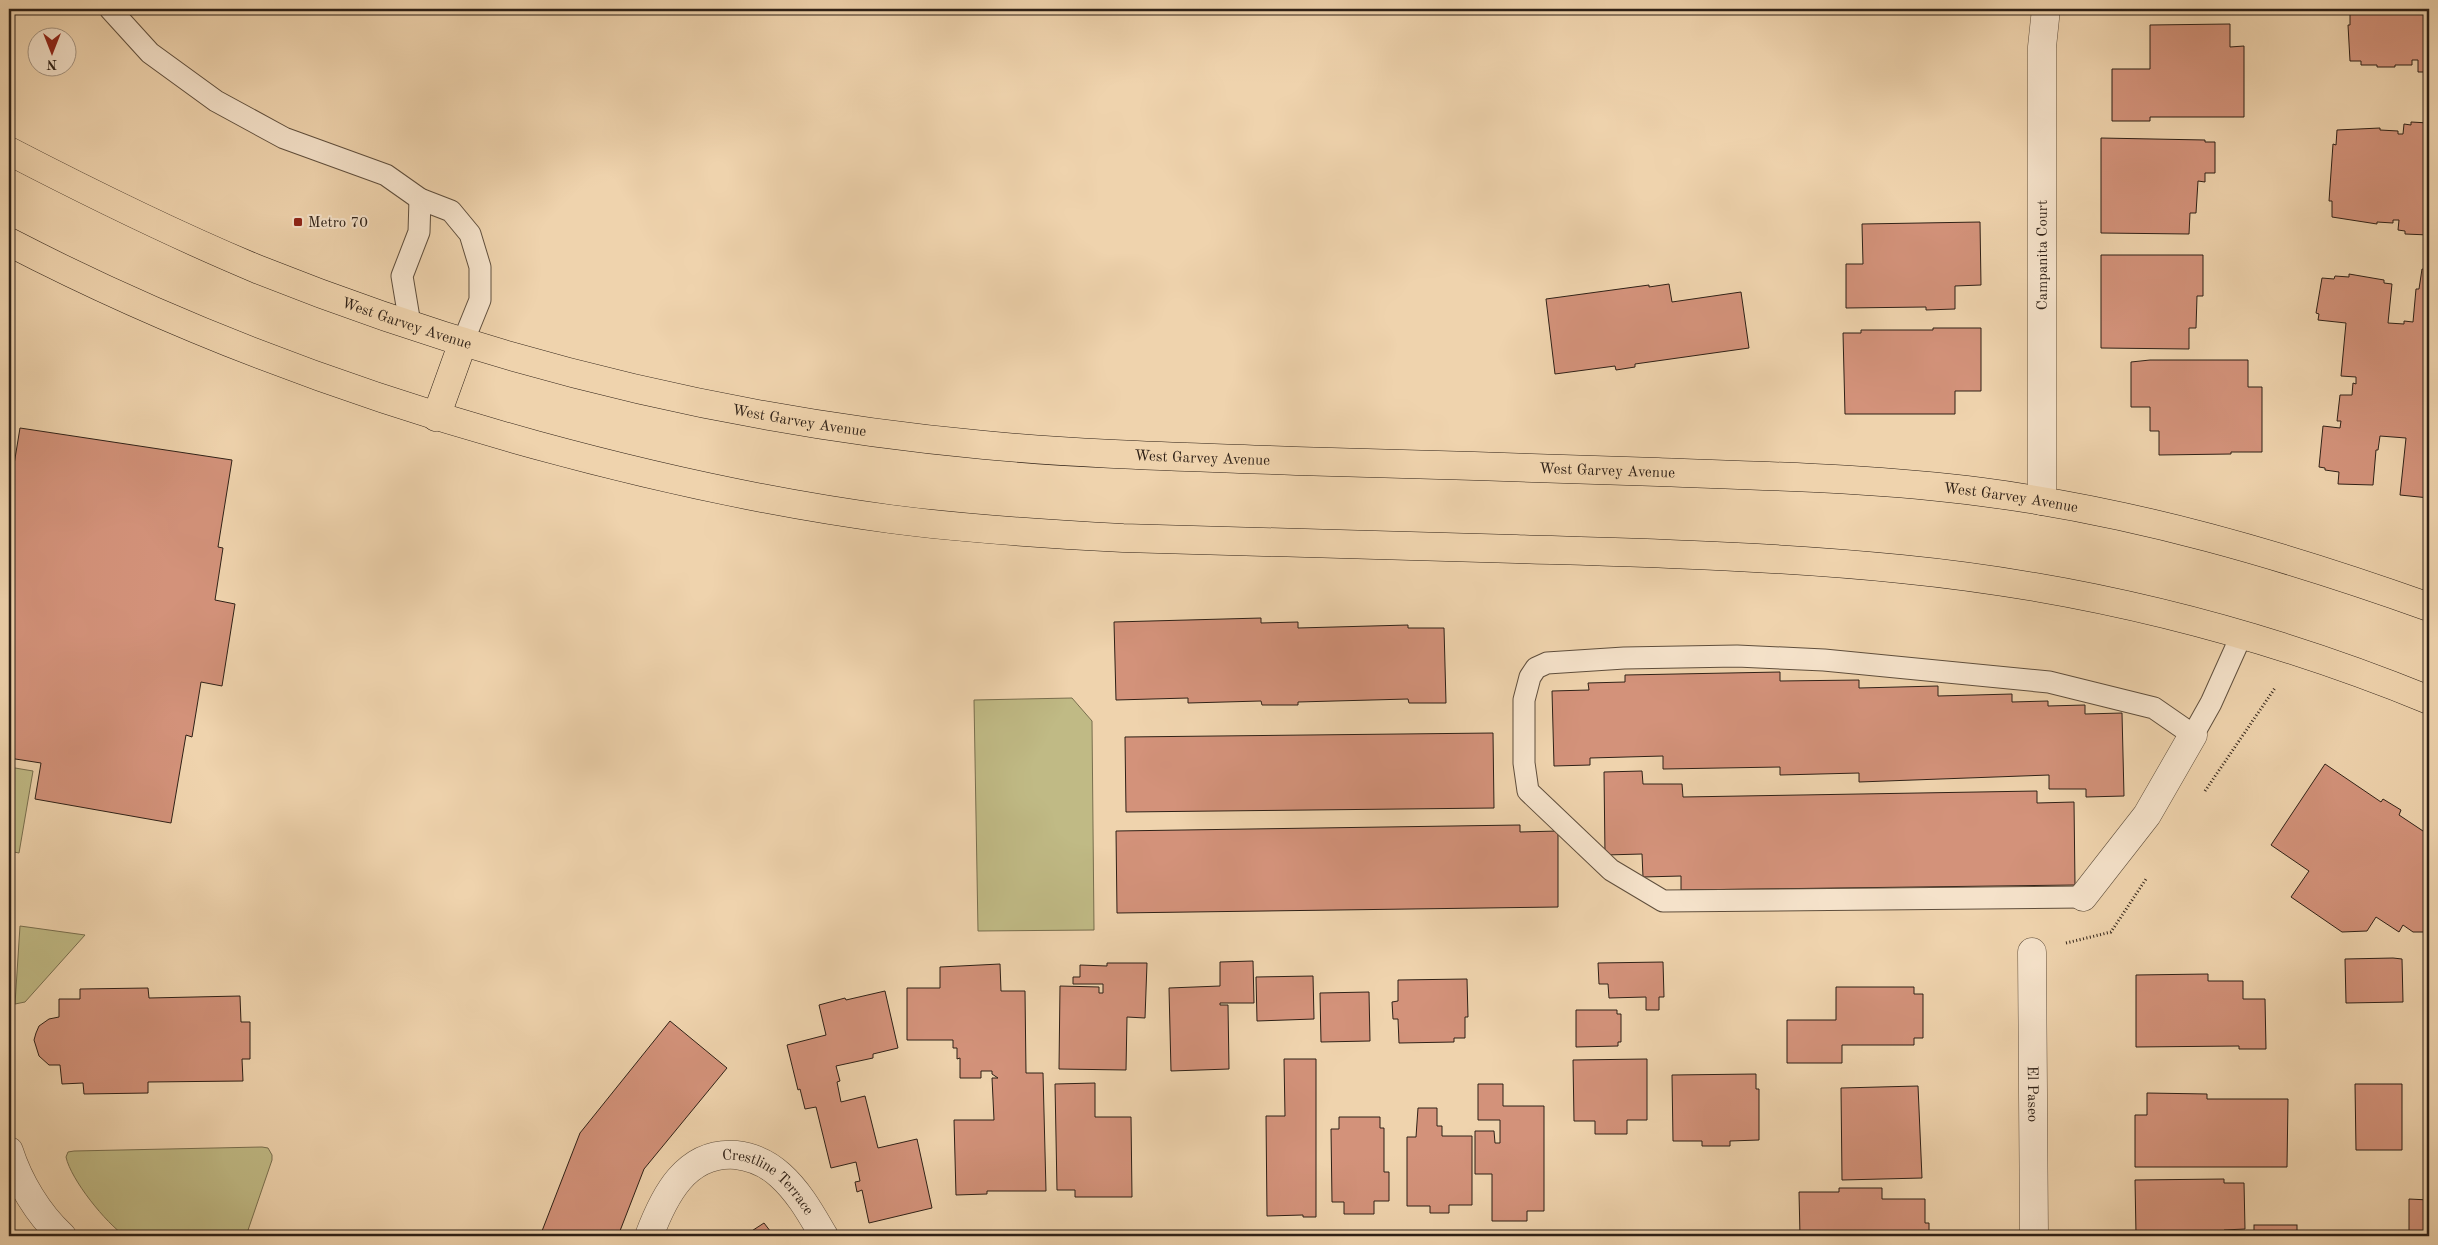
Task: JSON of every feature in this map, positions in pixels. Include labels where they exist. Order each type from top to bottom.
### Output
[{"type":"main road","name":"West Garvey Avenue","points":[[9,151],[124,209],[256,268],[463,342],[600,380],[686,401],[798,421],[979,445],[1144,456],[1849,479],[1922,485],[2042,501],[2141,520],[2219,539],[2290,560],[2429,608]]},
{"type":"main road","points":[[9,242],[99,288],[205,334],[314,376],[436,416],[596,462],[717,490],[890,519],[1123,538],[1641,553],[1827,562],[1904,569],[2045,589],[2121,604],[2242,634],[2336,663],[2429,700]]},
{"type":"main road","points":[[436,416],[463,342]]},
{"type":"street","name":"Campanita Court","points":[[2042,501],[2042,47],[2046,9]]},
{"type":"street","points":[[2083,897],[2147,815],[2193,736]]},
{"type":"street","name":"El Paseo","points":[[2032,952],[2034,1236]]},
{"type":"street","points":[[9,1151],[14,1168],[32,1199],[62,1236]]},
{"type":"street","name":"Crestline Terrace","points":[[649,1236],[660,1205],[680,1178],[701,1160],[729,1155],[753,1157],[778,1173],[798,1192],[824,1236]]},
{"type":"lane","points":[[110,9],[150,53],[216,101],[284,138],[386,175],[420,199],[451,211],[470,234],[480,266],[480,300],[463,342]]},
{"type":"lane","points":[[410,324],[402,276],[420,232],[420,199]]},
{"type":"lane","points":[[2083,897],[1663,901],[1611,870],[1528,791],[1524,763],[1524,709],[1530,677],[1536,668],[1546,662],[1624,658],[1737,656],[1824,660],[2049,682],[2154,708],[2193,736],[2211,702],[2242,634]]},
{"type":"shaded area","points":[[1072,698],[1092,721],[1094,930],[978,931],[974,700]]},
{"type":"shaded area","points":[[9,767],[33,771],[19,853],[9,851]]},
{"type":"shaded area","points":[[20,926],[85,935],[25,1002],[15,1004]]},
{"type":"shaded area","points":[[268,1148],[272,1155],[272,1160],[246,1236],[125,1236],[108,1221],[90,1200],[75,1177],[66,1157],[68,1152],[74,1151]]},
{"type":"building","points":[[2348,9],[2429,9],[2429,74],[2418,72],[2418,60],[2412,60],[2412,65],[2395,65],[2395,67],[2361,65],[2361,61],[2350,61],[2348,25],[2350,25],[2350,12],[2348,12]]},
{"type":"building","points":[[2230,24],[2230,47],[2244,46],[2244,117],[2150,117],[2150,121],[2112,121],[2112,69],[2150,69],[2150,25]]},
{"type":"building","points":[[2411,122],[2429,123],[2429,235],[2405,234],[2405,231],[2398,230],[2399,220],[2393,220],[2393,223],[2377,222],[2377,224],[2332,217],[2332,201],[2329,201],[2333,144],[2336,145],[2337,130],[2380,128],[2380,130],[2398,131],[2398,134],[2403,134],[2404,124],[2411,125]]},
{"type":"building","points":[[2101,138],[2205,140],[2205,142],[2215,142],[2215,173],[2205,173],[2205,182],[2198,181],[2196,213],[2190,213],[2189,234],[2101,233]]},
{"type":"building","points":[[1980,222],[1981,285],[1955,286],[1955,309],[1926,310],[1926,307],[1846,308],[1846,264],[1863,264],[1862,224]]},
{"type":"building","points":[[2101,255],[2203,255],[2203,296],[2197,296],[2196,328],[2189,328],[2189,349],[2101,348]]},
{"type":"building","points":[[2422,269],[2429,270],[2429,498],[2400,495],[2406,438],[2380,436],[2378,450],[2376,450],[2373,485],[2338,484],[2339,472],[2319,467],[2323,426],[2340,428],[2341,421],[2337,421],[2340,395],[2352,395],[2353,383],[2356,384],[2356,377],[2341,376],[2346,323],[2318,320],[2319,314],[2316,313],[2322,278],[2334,279],[2335,276],[2349,277],[2349,274],[2384,280],[2384,283],[2392,284],[2388,323],[2404,324],[2404,321],[2413,322],[2416,289],[2419,289]]},
{"type":"building","points":[[1669,284],[1672,302],[1741,292],[1749,348],[1635,364],[1635,367],[1616,370],[1615,366],[1555,374],[1546,299]]},
{"type":"building","points":[[1933,328],[1981,328],[1981,391],[1955,391],[1955,414],[1845,414],[1843,333],[1861,333],[1861,330],[1933,330]]},
{"type":"building","points":[[2150,360],[2248,360],[2248,387],[2262,387],[2262,452],[2159,455],[2159,431],[2150,431],[2150,407],[2131,407],[2131,362]]},
{"type":"building","points":[[20,428],[232,460],[218,547],[223,548],[215,600],[235,604],[222,686],[201,682],[192,737],[186,735],[171,823],[35,799],[41,763],[9,758],[9,495]]},
{"type":"building","points":[[1261,618],[1261,623],[1298,622],[1298,628],[1408,625],[1408,628],[1444,628],[1446,703],[1409,703],[1408,699],[1298,702],[1298,705],[1262,705],[1261,701],[1188,703],[1188,698],[1116,700],[1114,622]]},
{"type":"building","points":[[1780,672],[1780,681],[1859,680],[1859,688],[1938,686],[1938,696],[2012,694],[2012,702],[2048,701],[2048,706],[2085,705],[2085,714],[2122,713],[2124,796],[2086,797],[2086,789],[2049,789],[2049,775],[1859,782],[1859,773],[1780,775],[1780,767],[1663,769],[1663,756],[1590,758],[1590,765],[1554,766],[1552,691],[1589,690],[1588,683],[1625,682],[1625,675]]},
{"type":"building","points":[[1493,733],[1494,808],[1126,812],[1125,737]]},
{"type":"building","points":[[2325,764],[2381,802],[2383,799],[2401,810],[2399,815],[2429,835],[2429,932],[2413,932],[2403,925],[2399,932],[2376,917],[2367,931],[2342,932],[2291,897],[2309,871],[2271,845]]},
{"type":"building","points":[[1642,771],[1643,784],[1682,784],[1683,797],[2037,791],[2037,803],[2074,802],[2075,885],[1681,890],[1681,876],[1643,877],[1642,854],[1605,855],[1604,772]]},
{"type":"building","points":[[1520,825],[1520,832],[1558,831],[1558,907],[1117,913],[1116,831]]},
{"type":"building","points":[[2345,959],[2402,959],[2403,1002],[2346,1003]]},
{"type":"building","points":[[1253,961],[1254,1003],[1220,1003],[1220,1005],[1228,1005],[1229,1069],[1171,1071],[1169,988],[1220,986],[1220,962]]},
{"type":"building","points":[[1663,962],[1664,997],[1659,997],[1659,1010],[1646,1010],[1646,997],[1609,998],[1608,984],[1599,984],[1598,963]]},
{"type":"building","points":[[1107,963],[1147,963],[1145,1018],[1127,1017],[1126,1070],[1059,1069],[1060,986],[1099,987],[1099,993],[1103,993],[1103,984],[1073,984],[1073,977],[1080,977],[1080,965],[1107,966]]},
{"type":"building","points":[[1000,964],[1001,991],[1025,991],[1026,1073],[1043,1073],[1046,1191],[987,1191],[987,1194],[956,1195],[954,1120],[994,1120],[992,1078],[998,1078],[992,1074],[992,1071],[981,1071],[981,1078],[960,1078],[960,1058],[957,1059],[957,1048],[953,1048],[953,1040],[907,1040],[907,988],[940,988],[940,967]]},
{"type":"building","points":[[2208,974],[2208,981],[2243,981],[2243,999],[2265,999],[2266,1049],[2239,1049],[2239,1046],[2136,1047],[2136,975]]},
{"type":"building","points":[[1313,976],[1314,1019],[1257,1021],[1256,977]]},
{"type":"building","points":[[1467,979],[1468,1017],[1465,1017],[1465,1038],[1454,1038],[1454,1042],[1399,1043],[1398,1019],[1393,1019],[1392,1002],[1398,1001],[1398,980]]},
{"type":"building","points":[[1836,987],[1914,987],[1914,994],[1923,994],[1923,1038],[1914,1038],[1914,1045],[1842,1045],[1842,1063],[1787,1063],[1787,1020],[1836,1020]]},
{"type":"building","points":[[148,988],[149,998],[240,996],[241,1022],[250,1022],[250,1059],[242,1059],[243,1081],[148,1082],[148,1093],[84,1094],[83,1083],[62,1084],[60,1065],[49,1065],[39,1056],[34,1040],[39,1026],[49,1019],[59,1017],[59,999],[80,999],[80,989]]},
{"type":"building","points":[[885,991],[898,1048],[873,1054],[873,1058],[836,1066],[840,1081],[837,1082],[841,1102],[865,1096],[878,1148],[917,1139],[932,1208],[869,1223],[862,1190],[857,1192],[855,1182],[860,1181],[856,1162],[831,1168],[816,1107],[805,1109],[800,1089],[798,1090],[787,1045],[826,1035],[819,1005]]},
{"type":"building","points":[[1369,992],[1370,1041],[1321,1042],[1320,993]]},
{"type":"building","points":[[1576,1010],[1617,1010],[1617,1014],[1621,1014],[1621,1042],[1618,1042],[1618,1046],[1576,1047]]},
{"type":"building","points":[[670,1021],[727,1068],[644,1169],[618,1236],[555,1236],[542,1231],[580,1133]]},
{"type":"building","points":[[1284,1059],[1316,1059],[1316,1217],[1303,1217],[1303,1215],[1267,1216],[1266,1116],[1285,1116]]},
{"type":"building","points":[[1647,1059],[1647,1120],[1627,1120],[1627,1134],[1595,1134],[1595,1121],[1574,1121],[1573,1060]]},
{"type":"building","points":[[1756,1074],[1756,1089],[1759,1089],[1759,1140],[1730,1141],[1730,1146],[1702,1146],[1702,1141],[1673,1141],[1672,1075]]},
{"type":"building","points":[[1095,1083],[1095,1117],[1131,1117],[1132,1197],[1075,1197],[1075,1190],[1057,1190],[1055,1084]]},
{"type":"building","points":[[1478,1084],[1503,1084],[1503,1106],[1544,1106],[1544,1211],[1527,1211],[1527,1221],[1492,1221],[1492,1174],[1475,1174],[1475,1131],[1494,1131],[1495,1143],[1500,1143],[1500,1120],[1478,1120]]},
{"type":"building","points":[[2355,1084],[2402,1084],[2402,1150],[2356,1150]]},
{"type":"building","points":[[1918,1086],[1922,1178],[1842,1180],[1841,1088]]},
{"type":"building","points":[[2147,1093],[2207,1094],[2207,1099],[2288,1099],[2287,1167],[2135,1167],[2135,1115],[2147,1115]]},
{"type":"building","points":[[1418,1108],[1437,1108],[1437,1126],[1442,1126],[1442,1136],[1472,1136],[1472,1205],[1449,1205],[1449,1213],[1430,1213],[1430,1206],[1407,1206],[1407,1137],[1416,1137]]},
{"type":"building","points":[[1339,1117],[1380,1117],[1380,1128],[1384,1128],[1384,1172],[1389,1172],[1389,1201],[1374,1201],[1374,1214],[1344,1214],[1344,1202],[1332,1202],[1331,1129],[1339,1129]]},
{"type":"building","points":[[2224,1179],[2224,1183],[2244,1183],[2245,1229],[2224,1230],[2224,1234],[2146,1236],[2146,1234],[2136,1234],[2135,1180]]},
{"type":"building","points":[[1839,1188],[1882,1188],[1882,1199],[1925,1199],[1925,1223],[1929,1223],[1929,1236],[1800,1236],[1799,1192],[1839,1192]]},
{"type":"building","points":[[2409,1199],[2429,1200],[2429,1236],[2409,1236]]},
{"type":"building","points":[[764,1223],[774,1236],[744,1236]]},
{"type":"building","points":[[2254,1225],[2297,1225],[2297,1236],[2254,1236]]},
{"type":"place","name":"Metro 70","points":[[298,222]]}]
